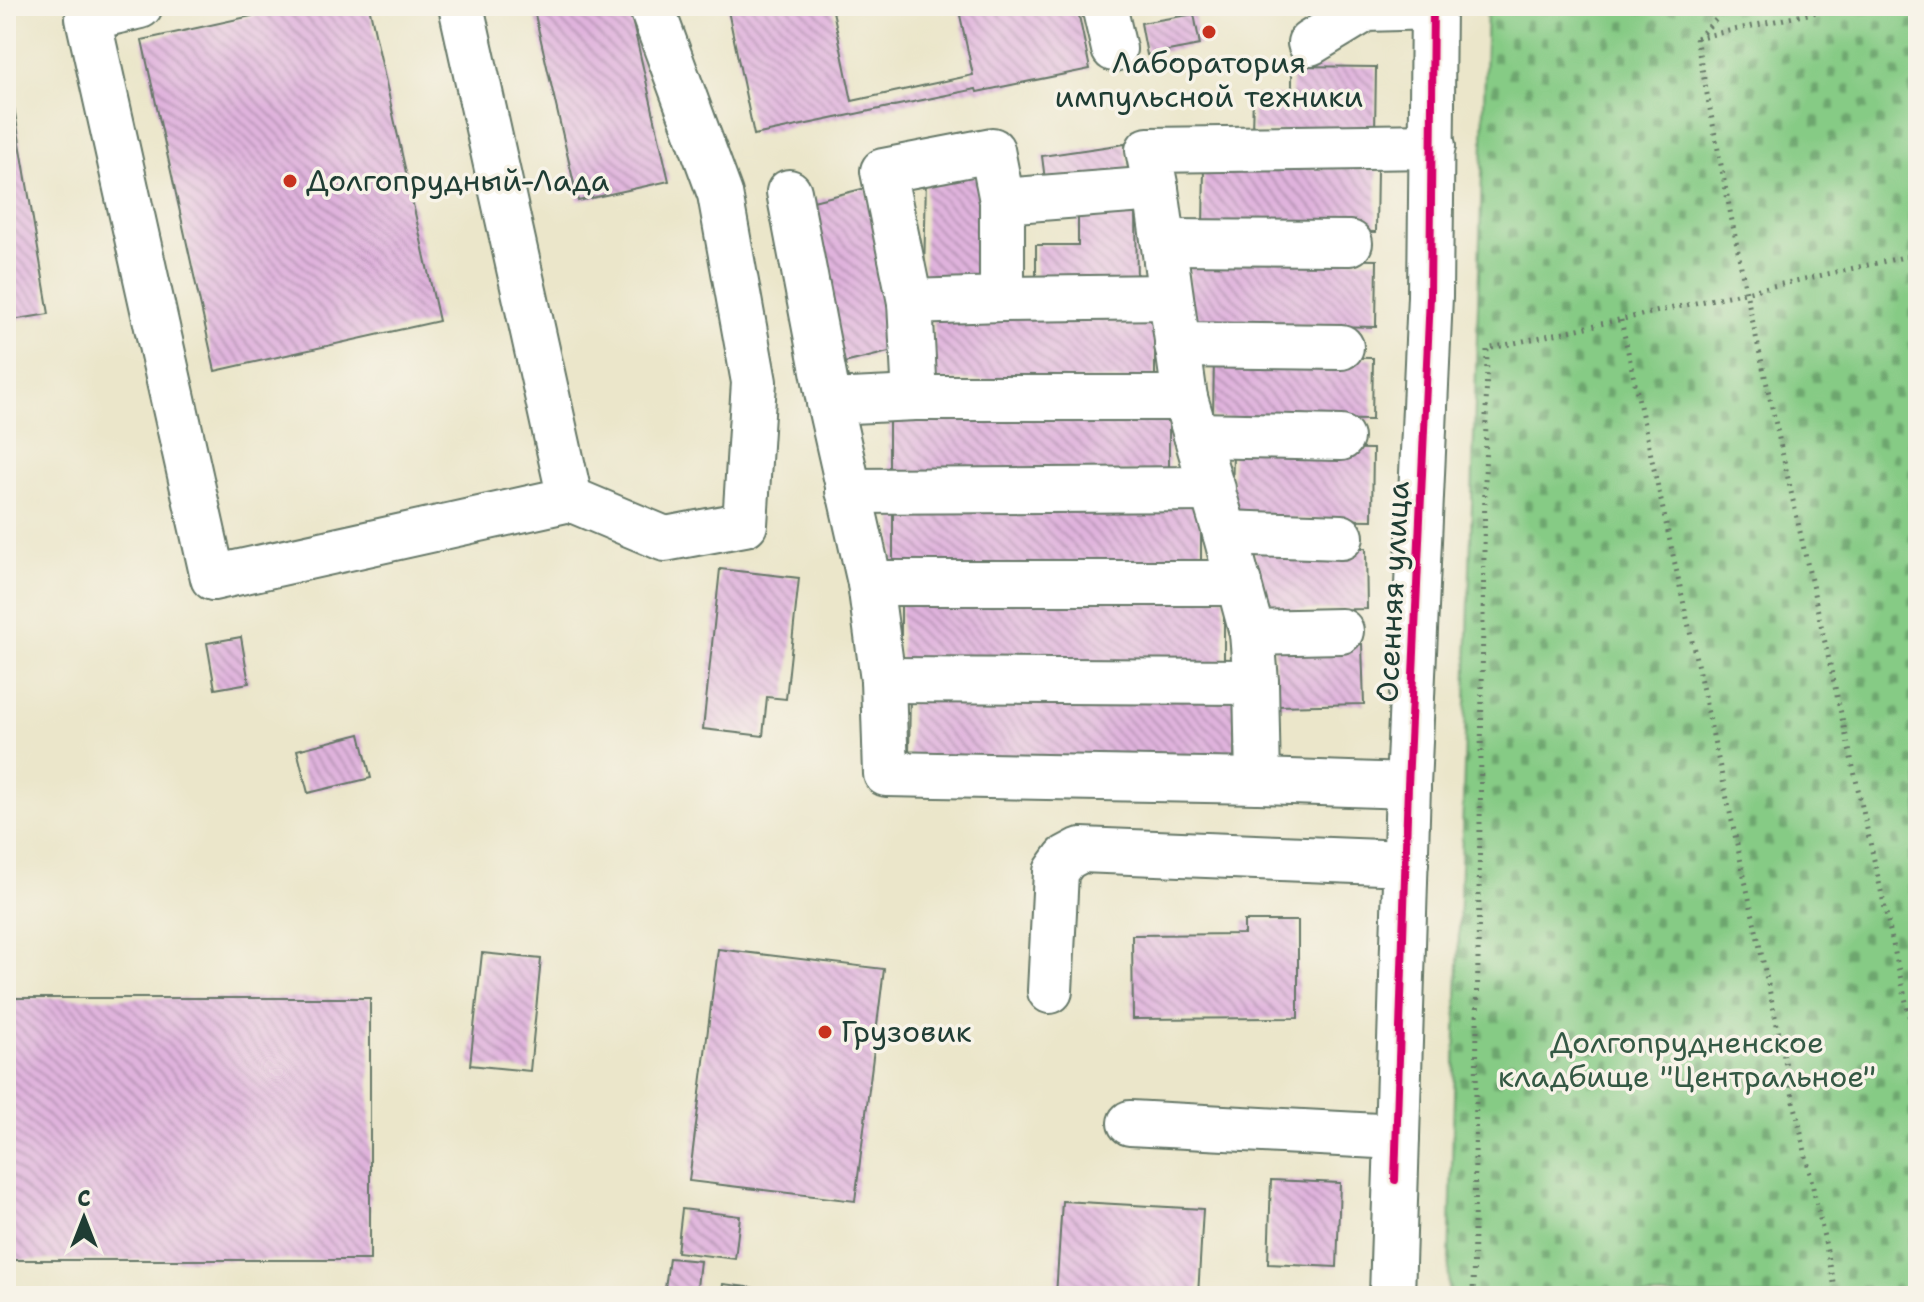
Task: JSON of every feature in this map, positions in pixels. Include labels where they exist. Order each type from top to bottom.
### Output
[{"type":"street","points":[[140,6],[88,18],[213,578],[570,499],[665,539],[745,524],[754,382],[720,194],[651,6]]},
{"type":"street","points":[[461,6],[570,499]]},
{"type":"street","points":[[1104,6],[1114,49]]},
{"type":"street","points":[[1310,43],[1366,9],[1433,7]]},
{"type":"street","name":"Осенняя улица","points":[[1392,1296],[1408,786],[1430,296],[1433,7]]},
{"type":"street","points":[[1258,781],[1252,633],[1191,417],[1148,150],[1433,146]]},
{"type":"street","points":[[915,398],[910,302],[883,171],[992,150],[1002,201],[1002,299]]},
{"type":"street","points":[[1002,201],[1156,189]]},
{"type":"street","points":[[789,192],[829,402],[870,583],[883,680],[886,774],[1408,786]]},
{"type":"street","points":[[1164,242],[1350,243]]},
{"type":"street","points":[[910,302],[1170,297]]},
{"type":"street","points":[[1177,345],[1341,347]]},
{"type":"street","points":[[829,402],[915,398],[1191,417],[1341,438]]},
{"type":"street","points":[[848,491],[1213,489]]},
{"type":"street","points":[[1225,533],[1341,537]]},
{"type":"street","points":[[870,583],[1239,583]]},
{"type":"street","points":[[1252,633],[1341,631]]},
{"type":"street","points":[[883,680],[1256,682]]},
{"type":"street","points":[[1050,991],[1056,872],[1066,858],[1081,850],[1406,863]]},
{"type":"street","points":[[1130,1123],[1397,1137]]},
{"type":"path","points":[[1696,38],[1730,6]]},
{"type":"path","points":[[1696,38],[1845,6]]},
{"type":"path","points":[[1696,38],[1746,292],[1918,1055]]},
{"type":"path","points":[[1473,1296],[1487,349],[1918,254]]},
{"type":"path","points":[[1621,320],[1837,1296]]},
{"type":"green space","name":"Долгопрудненское кладбище \"Центральное\"","points":[[1487,6],[1918,6],[1918,1296],[1448,1296]]},
{"type":"building","name":"Долгопрудный-Лада","points":[[297,6],[369,6],[439,321],[215,371],[142,40]]},
{"type":"building","points":[[533,6],[629,6],[669,181],[578,201]]},
{"type":"building","points":[[727,6],[832,6],[852,101],[973,75],[958,6],[1077,6],[1090,69],[754,135]]},
{"type":"building","points":[[1194,14],[1200,45],[1147,55],[1141,23]]},
{"type":"building","points":[[1292,66],[1376,67],[1375,132],[1252,131],[1253,95],[1292,95]]},
{"type":"building","points":[[6,72],[49,314],[6,321]]},
{"type":"building","points":[[1125,144],[1129,177],[1046,188],[1042,156]]},
{"type":"building","points":[[1204,166],[1377,169],[1376,232],[1203,229]]},
{"type":"building","points":[[926,175],[985,176],[983,280],[924,279]]},
{"type":"building","points":[[866,188],[905,348],[840,364],[801,204]]},
{"type":"building","points":[[1078,214],[1136,214],[1137,284],[1036,284],[1036,245],[1078,245]]},
{"type":"building","points":[[1190,257],[1377,260],[1376,327],[1188,323]]},
{"type":"building","points":[[934,316],[1155,316],[1155,380],[934,380]]},
{"type":"building","points":[[1214,356],[1373,358],[1372,420],[1213,418]]},
{"type":"building","points":[[889,409],[1169,409],[1169,472],[889,472]]},
{"type":"building","points":[[1233,447],[1373,449],[1372,520],[1232,518]]},
{"type":"building","points":[[893,505],[1201,505],[1201,571],[893,571]]},
{"type":"building","points":[[1366,548],[1367,609],[1256,611],[1255,549]]},
{"type":"building","points":[[720,569],[799,578],[786,699],[767,697],[763,736],[703,729]]},
{"type":"building","points":[[901,596],[1224,598],[1224,667],[901,665]]},
{"type":"building","points":[[241,637],[249,683],[215,689],[207,643]]},
{"type":"building","points":[[1362,644],[1364,704],[1276,706],[1275,647]]},
{"type":"building","points":[[910,693],[1235,696],[1234,761],[909,756]]},
{"type":"building","points":[[360,734],[371,778],[308,793],[297,750]]},
{"type":"building","points":[[1244,921],[1298,921],[1298,1018],[1133,1019],[1132,935],[1244,934]]},
{"type":"building","points":[[718,949],[884,969],[855,1201],[689,1181]]},
{"type":"building","points":[[482,953],[541,959],[530,1071],[470,1065]]},
{"type":"building","points":[[6,998],[370,998],[370,1260],[6,1260]]},
{"type":"building","points":[[1271,1180],[1340,1183],[1337,1267],[1268,1264]]},
{"type":"building","points":[[1062,1201],[1203,1209],[1198,1296],[1056,1296]]},
{"type":"building","points":[[682,1209],[740,1216],[735,1259],[677,1252]]},
{"type":"building","points":[[669,1258],[700,1261],[696,1296],[664,1296]]},
{"type":"building","points":[[723,1284],[779,1291],[778,1296],[721,1296]]},
{"type":"cycle path","points":[[1395,1180],[1408,786],[1430,296],[1433,6]]},
{"type":"place","name":"Лаборатория импульсной техники","points":[[1209,32]]},
{"type":"place","name":"Долгопрудный-Лада","points":[[290,181]]},
{"type":"place","name":"Грузовик","points":[[825,1032]]}]
